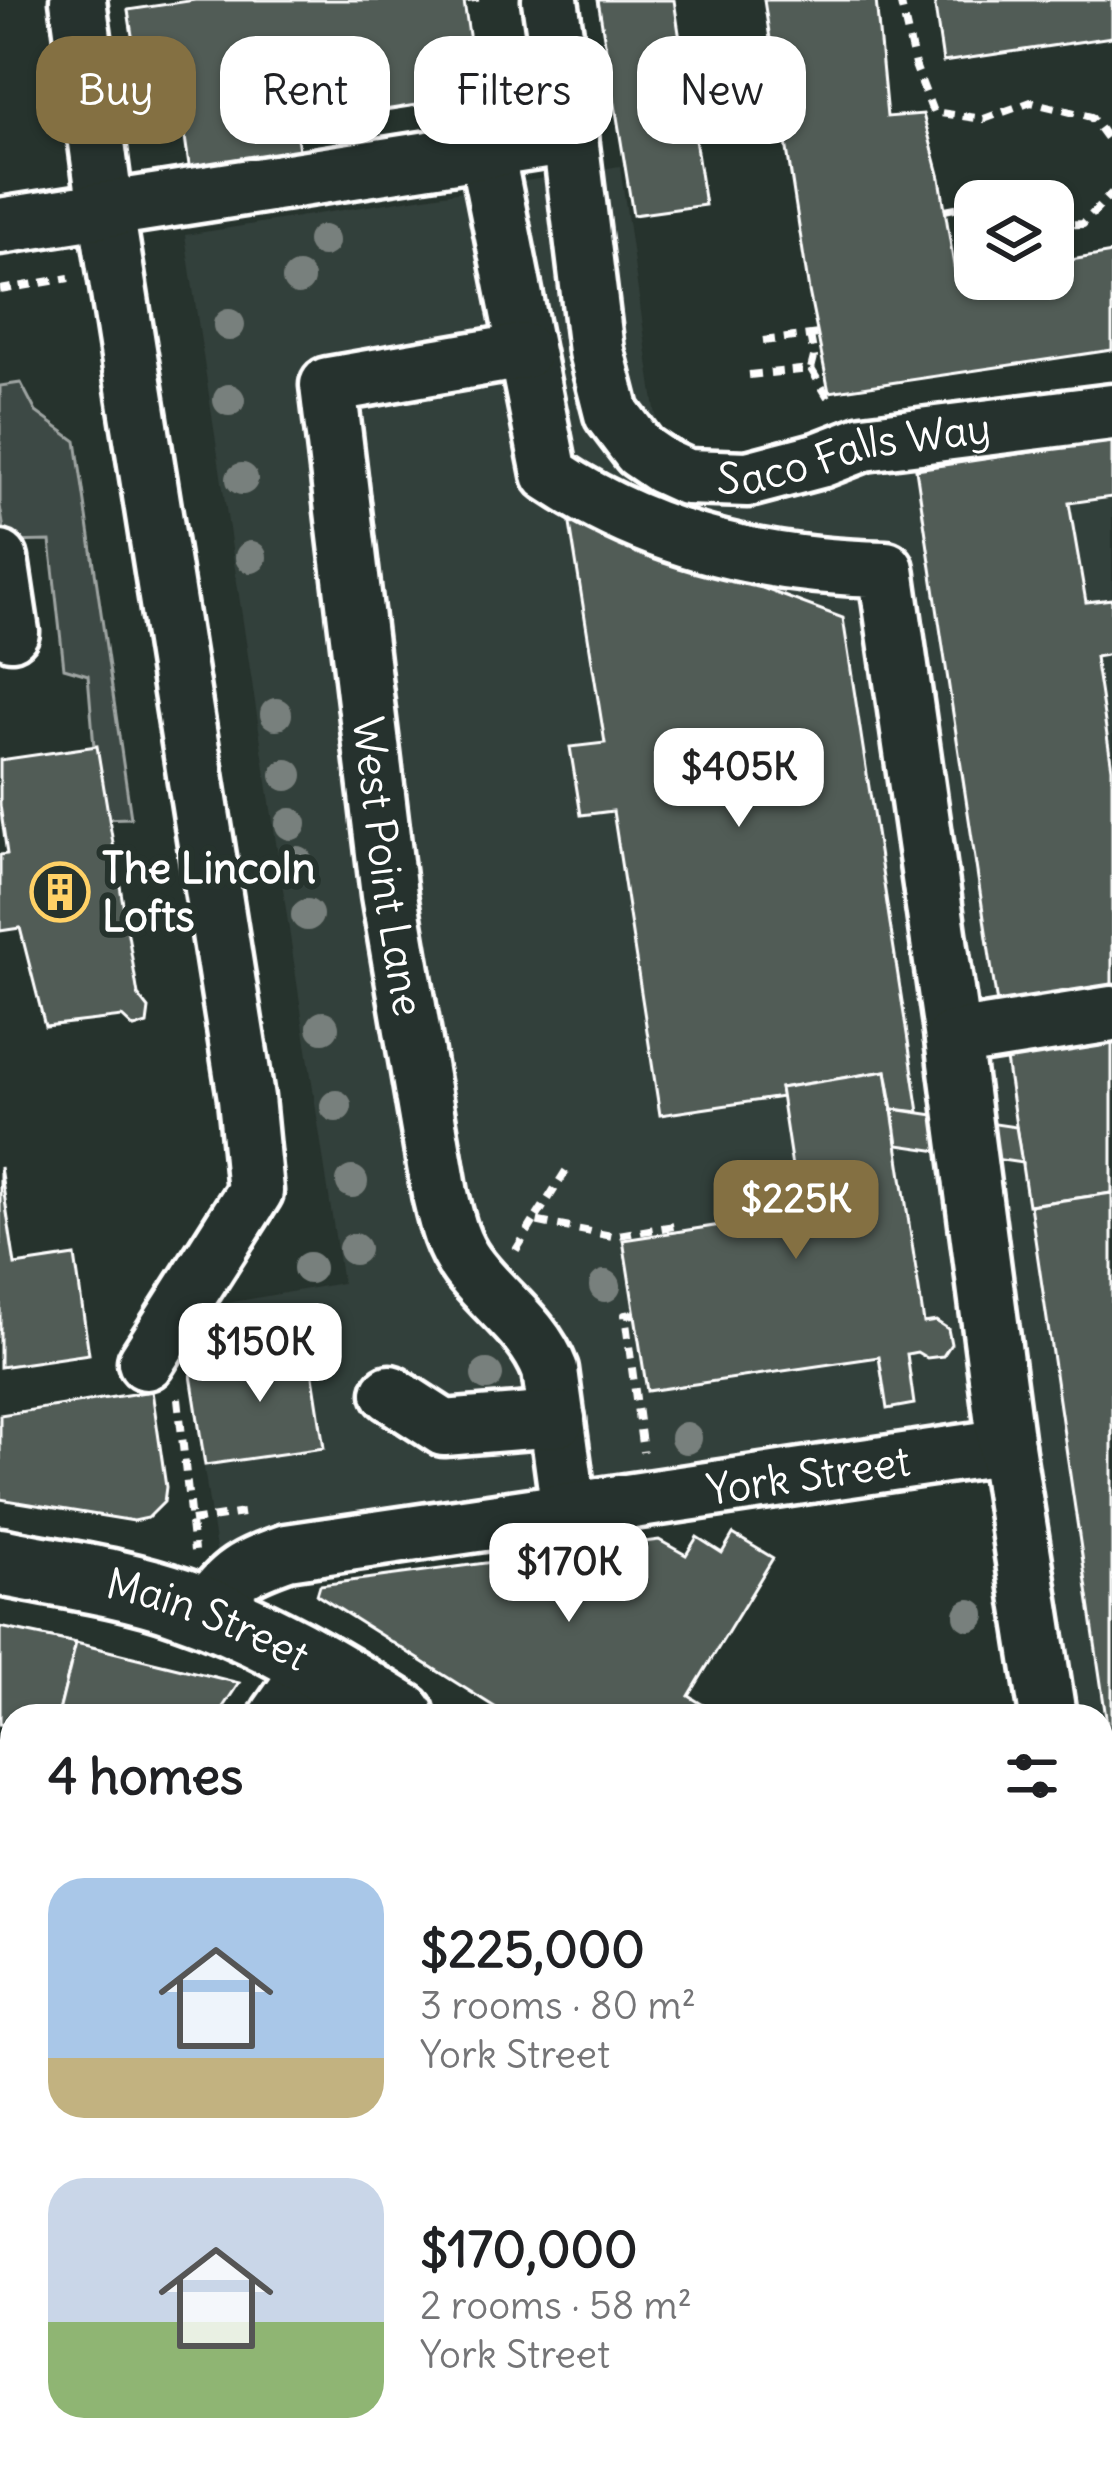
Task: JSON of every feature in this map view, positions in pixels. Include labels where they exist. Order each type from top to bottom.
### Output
[{"type":"main road","name":"Main Street","points":[[0,1562],[147,1592],[200,1581],[382,1704]]},
{"type":"street","points":[[78,0],[106,210],[246,1098],[255,1191],[146,1362]]},
{"type":"street","name":"Saco Falls Way","points":[[550,0],[555,36]]},
{"type":"street","points":[[0,226],[528,144]]},
{"type":"street","name":"Saco Falls Way","points":[[571,144],[596,351],[611,414],[640,451],[662,466],[686,477],[748,479],[779,473],[864,442],[1112,412]]},
{"type":"street","points":[[486,151],[550,474],[590,501],[664,534],[821,567],[886,569],[1006,1446],[1046,1704]]},
{"type":"street","name":"West Point Lane","points":[[524,351],[328,385],[389,895],[448,1231],[465,1263],[543,1350],[550,1370],[569,1510]]},
{"type":"street","points":[[0,559],[11,632]]},
{"type":"street","points":[[952,1039],[1112,1014]]},
{"type":"street","points":[[390,1394],[444,1428],[557,1419]]},
{"type":"street","name":"York Street","points":[[200,1581],[222,1585],[251,1565],[287,1552],[1006,1446]]},
{"type":"street","points":[[286,1704],[315,1663]]},
{"type":"path","points":[[900,0],[915,65],[933,112],[984,119],[1030,102],[1090,117],[1112,145]]},
{"type":"path","points":[[1074,224],[1083,224],[1112,194]]},
{"type":"path","points":[[945,210],[954,208]]},
{"type":"path","points":[[763,340],[814,334],[811,369],[836,411]]},
{"type":"path","points":[[749,375],[811,369]]},
{"type":"path","points":[[509,1261],[566,1171]]},
{"type":"path","points":[[534,1221],[612,1236],[674,1226]]},
{"type":"path","points":[[635,1314],[625,1315],[644,1456]]},
{"type":"path","points":[[179,1408],[200,1581]]},
{"type":"shaded area","points":[[620,166],[658,430],[679,445],[730,453],[805,449],[877,417],[1112,385],[1112,1704],[1046,1704],[1006,1446],[218,1563],[188,1360],[227,1303],[342,1283],[185,235]]},
{"type":"shaded area","points":[[21,383],[36,412],[76,441],[131,818],[100,819],[88,675],[64,668],[50,541],[6,542],[0,506],[0,386]]},
{"type":"building","points":[[195,0],[479,0],[464,2],[469,36],[414,36],[414,105],[390,109],[390,36],[220,36],[220,144],[298,144],[300,156],[190,172],[186,144],[196,144],[196,36],[132,36],[128,10]]},
{"type":"building","points":[[598,0],[674,0],[679,36],[637,36],[637,144],[696,144],[705,205],[633,215],[613,92],[613,36],[604,36]]},
{"type":"building","points":[[764,0],[876,0],[887,117],[923,114],[940,178],[954,266],[954,300],[1074,300],[1074,259],[1112,253],[1112,350],[829,392],[786,144],[806,144],[806,36],[770,36]]},
{"type":"building","points":[[934,0],[1112,0],[1112,37],[943,62]]},
{"type":"building","points":[[1112,435],[1112,497],[1069,503],[1086,602],[1112,599],[1112,654],[1095,657],[1112,768],[1112,985],[997,1004],[916,469],[1059,448],[1058,443]]},
{"type":"building","points":[[584,522],[843,618],[919,1112],[893,1109],[886,1071],[780,1088],[782,1097],[660,1115],[613,811],[581,815],[570,747],[605,743],[570,524]]},
{"type":"building","name":"The Lincoln Lofts","points":[[97,746],[138,995],[149,1009],[147,1024],[134,1028],[122,1017],[45,1026],[20,928],[0,931],[0,855],[7,854],[0,760]]},
{"type":"building","points":[[1112,1037],[1112,1193],[1028,1205],[1005,1053]]},
{"type":"building","points":[[886,1071],[924,1323],[936,1321],[948,1329],[951,1344],[943,1356],[907,1354],[914,1404],[887,1409],[879,1357],[647,1391],[623,1240],[799,1213],[780,1088]]},
{"type":"building","points":[[893,1109],[1016,1127],[1022,1163],[898,1145]]},
{"type":"building","points":[[0,1167],[15,1265],[75,1256],[89,1354],[0,1367]]},
{"type":"building","points":[[1112,1193],[1112,1704],[1104,1704],[1030,1205]]},
{"type":"building","points":[[306,1330],[324,1448],[205,1465],[191,1375],[264,1364],[260,1338]]},
{"type":"building","points":[[152,1391],[166,1487],[164,1502],[148,1518],[134,1521],[0,1499],[0,1415]]},
{"type":"building","points":[[733,1534],[773,1558],[689,1696],[702,1704],[490,1704],[317,1595],[320,1585],[659,1540],[686,1555],[697,1537],[722,1553]]},
{"type":"building","points":[[0,1627],[76,1643],[61,1704],[0,1704]]},
{"type":"building","points":[[76,1643],[239,1683],[225,1704],[61,1704]]},
{"type":"place","name":"The Lincoln Lofts","points":[[60,892]]}]
